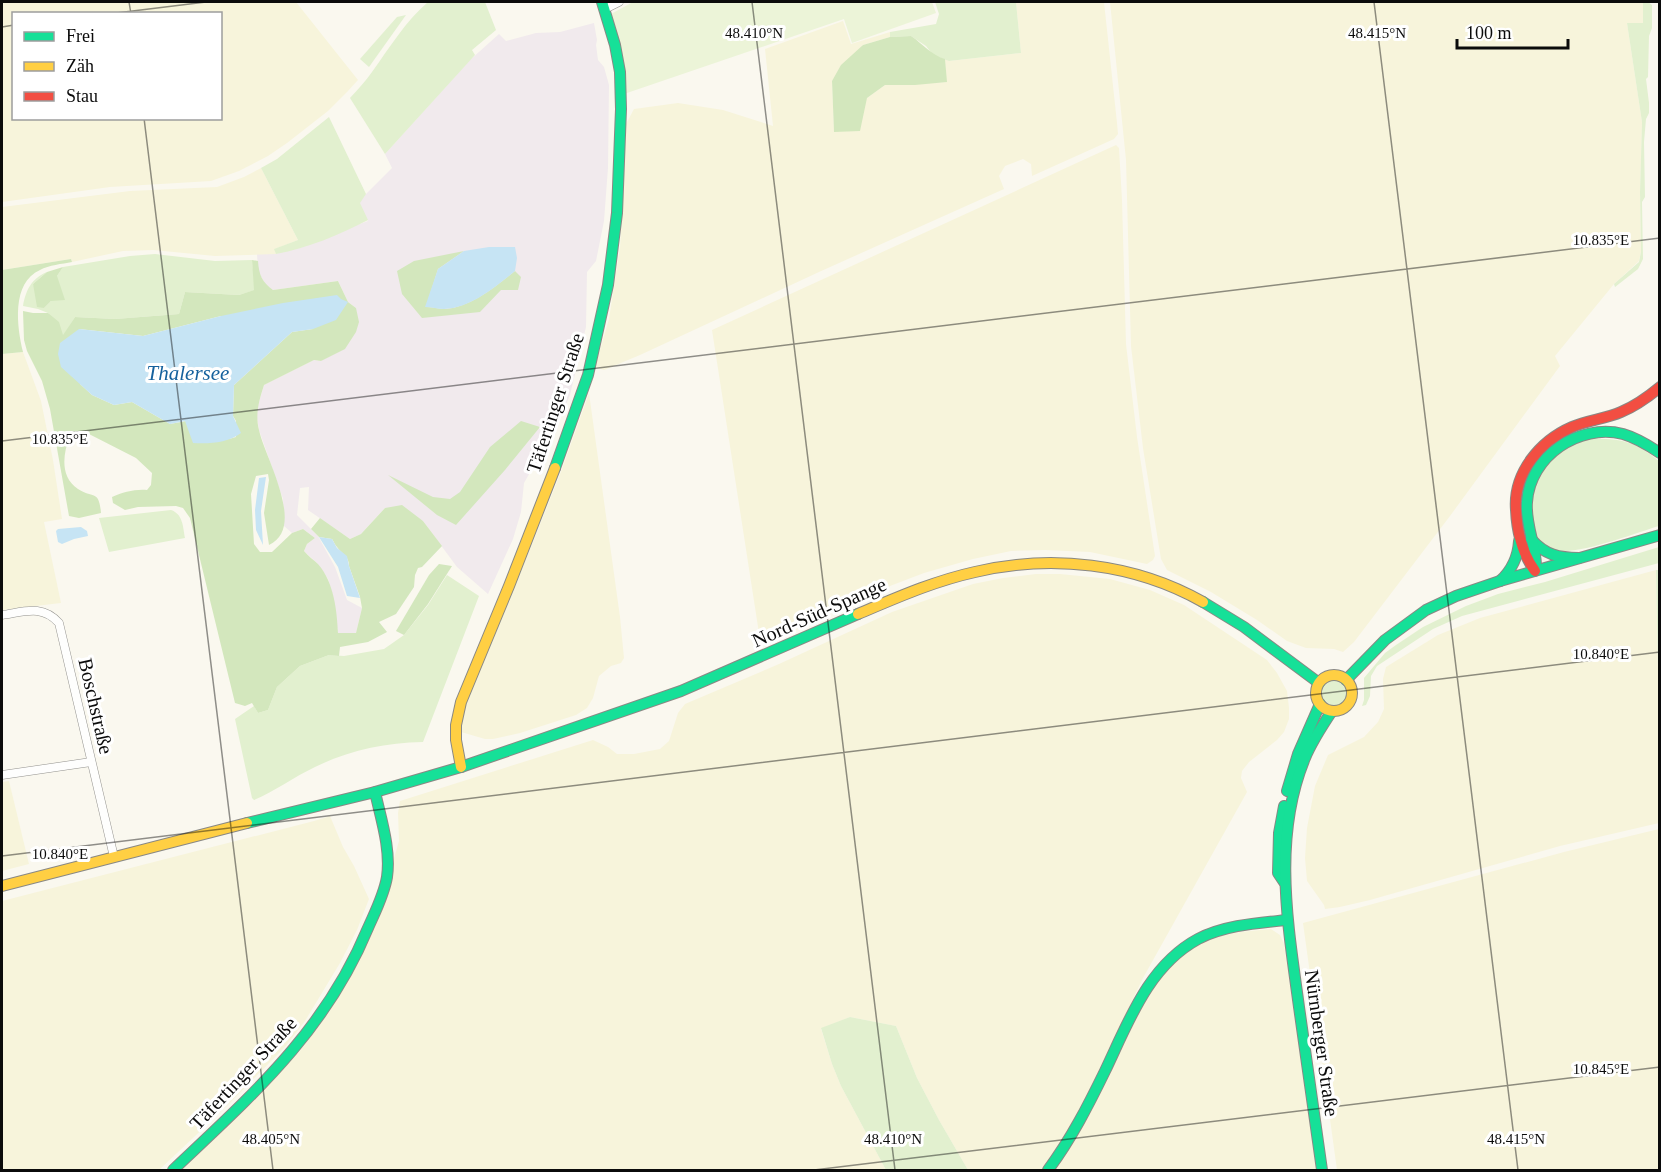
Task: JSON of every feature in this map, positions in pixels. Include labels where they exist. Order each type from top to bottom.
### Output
[{"type":"main road","name":"Täfertinger Straße","points":[[461,767],[456,725],[461,702],[570,428],[588,375],[608,285],[617,213],[621,109],[620,72],[604,5]]},
{"type":"main road","points":[[1579,558],[1560,558],[1549,554],[1525,538],[1514,507],[1517,487],[1539,449],[1560,433],[1570,427],[1619,413],[1644,400],[1659,387]]},
{"type":"main road","points":[[1535,571],[1528,563],[1525,538],[1526,511],[1530,487],[1546,458],[1563,444],[1588,433],[1614,432],[1628,435],[1659,453]]},
{"type":"main road","points":[[1346,680],[1384,640],[1426,610],[1456,596],[1659,535]]},
{"type":"main road","points":[[1500,581],[1514,564],[1525,538]]},
{"type":"main road","name":"Nord-Süd-Spange","points":[[2,886],[358,797],[461,767],[681,691],[869,608],[928,585],[990,568],[1020,563],[1053,562],[1101,566],[1126,571],[1182,592],[1232,620],[1319,683]]},
{"type":"main road","points":[[1333,675],[1346,680],[1352,690],[1350,702],[1341,710],[1332,711],[1324,708],[1316,694],[1319,683],[1333,675]]},
{"type":"main road","points":[[1292,784],[1298,754],[1320,704]]},
{"type":"main road","points":[[1292,784],[1313,739],[1332,711]]},
{"type":"main road","name":"Nürnberger Straße","points":[[1292,784],[1284,882],[1287,920],[1322,1170]]},
{"type":"main road","name":"Täfertinger Straße","points":[[173,1170],[272,1075],[306,1035],[356,955],[387,878],[387,856],[375,792]]},
{"type":"main road","points":[[1048,1170],[1087,1109],[1141,997],[1156,974],[1177,953],[1219,930],[1287,920]]},
{"type":"street","points":[[604,5],[619,2]]},
{"type":"street","name":"Boschstraße","points":[[2,615],[43,611],[59,623],[114,857]]},
{"type":"street","points":[[2,776],[92,762]]},
{"type":"shaded area","points":[[2,2],[296,2],[358,80],[328,111],[287,143],[239,171],[211,181],[110,187],[2,202]]},
{"type":"shaded area","points":[[1016,2],[1104,2],[1118,134],[1114,139],[1032,176],[1031,164],[1023,159],[1005,166],[999,176],[1004,189],[640,355],[604,370],[595,367],[609,319],[620,247],[626,124],[634,109],[678,103],[723,110],[773,126],[765,49],[843,21],[851,44],[890,32],[890,37],[863,45],[832,81],[834,131],[867,98],[885,85],[946,82],[945,59],[949,61],[1021,53]]},
{"type":"shaded area","points":[[1110,2],[1643,2],[1643,23],[1627,23],[1642,122],[1641,252],[1639,261],[1614,284],[1555,356],[1560,366],[1450,516],[1354,642],[1343,652],[1334,649],[1306,648],[1287,641],[1211,592],[1167,570],[1161,559],[1143,448],[1131,346],[1126,160]]},
{"type":"shaded area","points":[[594,23],[598,60],[604,67],[609,85],[608,168],[604,221],[596,261],[587,272],[586,327],[570,395],[539,466],[532,469],[524,483],[521,512],[513,539],[488,594],[457,567],[423,521],[385,508],[361,534],[350,539],[308,510],[309,487],[300,488],[297,515],[318,536],[335,567],[347,600],[362,608],[356,633],[338,634],[328,579],[318,564],[304,551],[307,544],[315,538],[303,529],[292,533],[284,526],[283,499],[259,430],[256,412],[264,385],[314,360],[321,361],[356,308],[348,302],[338,281],[273,290],[265,284],[258,271],[257,254],[276,254],[368,221],[359,203],[392,168],[385,154],[470,60],[499,34],[506,41],[536,33],[560,32]]},
{"type":"shaded area","points":[[1116,145],[1119,148],[1122,200],[1126,344],[1155,556],[1153,560],[1147,564],[1090,552],[1045,550],[1011,551],[973,559],[924,573],[890,586],[761,646],[712,330]]},
{"type":"shaded area","points":[[261,168],[298,240],[275,249],[276,254],[215,256],[153,250],[123,251],[72,262],[71,259],[2,270],[2,207],[130,191],[217,187]]},
{"type":"shaded area","points":[[23,352],[41,401],[62,519],[44,522],[61,603],[2,610],[2,354]]},
{"type":"shaded area","points":[[589,393],[624,658],[621,663],[611,666],[599,676],[593,698],[587,708],[576,715],[493,739],[461,732],[460,721],[464,706],[533,542]]},
{"type":"shaded area","points":[[1656,570],[1659,823],[1560,846],[1370,900],[1325,909],[1307,881],[1305,858],[1307,828],[1315,786],[1328,755],[1364,737],[1378,722],[1384,709],[1383,679],[1386,667],[1438,635],[1480,618]]},
{"type":"shaded area","points":[[1036,574],[1110,579],[1150,590],[1184,605],[1267,660],[1287,691],[1289,708],[1289,719],[1284,732],[1249,762],[1242,771],[1241,778],[1247,792],[1143,978],[1075,1120],[1042,1170],[968,1170],[917,1078],[896,1026],[850,1017],[821,1029],[841,1086],[886,1170],[182,1170],[256,1099],[300,1051],[330,1011],[392,865],[399,841],[400,801],[593,740],[617,754],[634,754],[660,749],[669,741],[678,713],[685,704],[892,612],[973,584]]},
{"type":"shaded area","points":[[9,781],[29,864],[2,871],[2,782]]},
{"type":"shaded area","points":[[330,816],[369,899],[357,930],[340,963],[305,1021],[285,1047],[159,1170],[2,1170],[2,901]]},
{"type":"shaded area","points":[[1659,829],[1659,1170],[1337,1170],[1303,923],[1564,852]]},
{"type":"shaded area","points":[[1271,929],[1280,935],[1284,944],[1316,1170],[1055,1170],[1076,1137],[1151,990],[1166,969],[1200,944],[1221,936]]},
{"type":"green space","points":[[428,2],[485,2],[496,30],[472,50],[475,55],[385,154],[350,98],[370,75],[405,26]]},
{"type":"green space","points":[[633,2],[932,2],[936,13],[852,43],[844,19],[624,94],[622,53],[611,14]]},
{"type":"green space","points":[[935,2],[1016,2],[1021,53],[949,61],[933,55],[926,46],[911,36],[890,37],[890,32],[936,24],[939,14]]},
{"type":"green space","points":[[1643,2],[1652,5],[1652,28],[1649,36],[1648,77],[1646,79],[1649,113],[1646,119],[1644,142],[1643,259],[1638,269],[1615,287],[1614,284],[1639,262],[1641,252],[1642,122],[1627,23],[1643,23]]},
{"type":"green space","points":[[406,15],[369,67],[360,59],[397,17]]},
{"type":"green space","points":[[911,36],[931,52],[945,59],[947,82],[885,85],[867,98],[860,131],[834,132],[832,81],[841,65],[863,45],[890,37]]},
{"type":"green space","points":[[329,117],[366,194],[360,203],[368,220],[323,240],[276,254],[274,249],[298,240],[261,168],[277,159]]},
{"type":"green space","points":[[464,251],[438,269],[426,307],[445,309],[464,304],[482,295],[515,271],[521,277],[518,290],[501,290],[480,312],[422,318],[402,294],[397,271],[414,261]]},
{"type":"green space","points":[[155,254],[215,261],[252,260],[255,290],[239,295],[185,292],[179,314],[115,319],[75,317],[63,336],[48,313],[23,306],[30,286],[47,272],[33,284],[44,308],[51,301],[57,276],[63,267]]},
{"type":"green space","points":[[71,259],[72,262],[40,270],[24,285],[18,306],[23,352],[2,354],[2,270]]},
{"type":"green space","points":[[252,260],[258,261],[262,278],[273,290],[338,281],[348,302],[356,308],[359,322],[356,332],[345,349],[321,361],[314,360],[264,385],[257,418],[280,492],[284,509],[284,524],[280,536],[269,545],[264,513],[268,474],[256,476],[251,494],[254,544],[260,552],[272,552],[292,533],[303,529],[315,538],[307,544],[304,551],[318,564],[328,579],[335,606],[338,633],[356,633],[362,608],[347,557],[332,539],[319,537],[311,529],[320,518],[350,539],[361,534],[385,508],[402,505],[423,521],[442,546],[422,567],[418,568],[414,587],[396,614],[379,622],[387,632],[368,642],[340,647],[339,656],[329,655],[300,666],[277,687],[268,710],[258,713],[252,703],[245,706],[235,703],[190,518],[183,508],[176,506],[138,507],[125,510],[113,503],[112,497],[116,495],[134,490],[147,490],[151,485],[152,473],[136,458],[87,433],[69,438],[64,458],[68,478],[78,489],[97,497],[101,513],[79,518],[69,516],[50,409],[42,381],[24,340],[23,311],[48,313],[59,322],[63,335],[75,317],[115,319],[179,314],[185,292],[239,295],[254,290]],"holes":[[[221,316],[313,329],[292,332],[234,385],[233,416],[236,421],[236,437],[229,439],[189,429],[186,421],[170,424],[132,402],[114,405],[92,395],[80,384],[79,329],[143,336]]]},
{"type":"green space","points":[[63,267],[57,276],[65,300],[51,301],[44,308],[37,307],[33,284],[47,272]]},
{"type":"green space","points":[[521,421],[540,427],[456,525],[437,515],[388,475],[433,497],[450,499],[460,492],[490,447]]},
{"type":"green space","points":[[1589,438],[1626,442],[1641,448],[1659,461],[1659,526],[1588,548],[1560,551],[1551,549],[1533,535],[1530,508],[1536,478],[1560,449]]},
{"type":"green space","points":[[171,510],[180,518],[185,538],[109,552],[99,518]]},
{"type":"green space","points":[[1659,547],[1659,563],[1462,616],[1433,629],[1377,666],[1371,676],[1370,696],[1366,705],[1362,706],[1364,678],[1385,653],[1423,627],[1466,606],[1498,594]]},
{"type":"green space","points":[[439,564],[452,566],[428,604],[404,635],[396,631],[429,575]]},
{"type":"green space","points":[[1656,570],[1659,570],[1659,721]]},
{"type":"green space","points":[[447,575],[479,596],[423,742],[381,746],[341,756],[307,771],[254,800],[235,719],[254,706],[258,713],[268,710],[277,687],[300,666],[329,655],[344,656],[384,649],[404,635],[428,605]]},
{"type":"green space","points":[[1333,679],[1343,683],[1347,693],[1343,703],[1333,707],[1323,703],[1319,693],[1323,683]]},
{"type":"green space","points":[[850,1017],[896,1026],[917,1078],[968,1170],[886,1170],[841,1086],[821,1028]]},
{"type":"water","points":[[489,247],[515,247],[517,258],[515,271],[482,296],[464,305],[444,309],[425,307],[438,269],[464,251]]},
{"type":"water","name":"Thalersee","points":[[337,295],[348,302],[336,320],[313,329],[292,332],[234,385],[233,416],[241,433],[224,441],[193,443],[185,421],[170,424],[132,402],[114,405],[92,395],[61,367],[58,354],[60,343],[79,329],[143,336],[221,316]]},
{"type":"water","points":[[266,477],[261,511],[263,545],[256,530],[255,510],[259,478]]},
{"type":"water","points":[[81,527],[87,531],[88,536],[62,544],[58,542],[56,531],[58,529]]},
{"type":"water","points":[[319,537],[332,539],[337,548],[347,556],[360,598],[347,596],[338,567]]},
{"type":"traffic: fast","points":[[555,468],[588,375],[608,285],[617,213],[620,72],[615,45],[602,2]]},
{"type":"traffic: fast","points":[[1536,566],[1527,502],[1530,485],[1537,470],[1547,457],[1574,439],[1606,432],[1623,434],[1660,453]]},
{"type":"traffic: fast","points":[[1346,680],[1385,640],[1426,610],[1456,596],[1660,535]]},
{"type":"traffic: fast","points":[[1531,539],[1542,549],[1553,554],[1579,558]]},
{"type":"traffic: fast","points":[[1500,581],[1514,563],[1519,541]]},
{"type":"traffic: fast","points":[[1203,602],[1244,627],[1319,683]]},
{"type":"traffic: fast","points":[[247,823],[375,792],[461,767],[681,691],[858,614]]},
{"type":"traffic: fast","points":[[1287,791],[1298,754],[1320,704]]},
{"type":"traffic: fast","points":[[1322,1170],[1287,913],[1286,850],[1295,788],[1305,758],[1332,711]]},
{"type":"traffic: fast","points":[[173,1170],[284,1060],[330,999],[351,965],[379,903],[387,877],[387,845],[375,792]]},
{"type":"traffic: fast","points":[[1284,806],[1279,833],[1278,873],[1284,882]]},
{"type":"traffic: fast","points":[[1048,1170],[1086,1110],[1141,997],[1166,964],[1181,950],[1208,934],[1242,925],[1287,920]]},
{"type":"traffic: slow","points":[[461,767],[456,740],[456,725],[461,702],[555,468]]},
{"type":"traffic: slow","points":[[858,614],[945,580],[975,572],[1033,564],[1062,563],[1121,571],[1149,578],[1203,602]]},
{"type":"traffic: slow","points":[[1334,675],[1347,680],[1352,693],[1347,706],[1334,711],[1321,706],[1316,693],[1321,680],[1334,675]]},
{"type":"traffic: slow","points":[[2,886],[247,823]]},
{"type":"traffic: jam","points":[[1535,571],[1521,542],[1516,510],[1519,483],[1531,460],[1539,450],[1560,433],[1626,410],[1660,387]]}]
